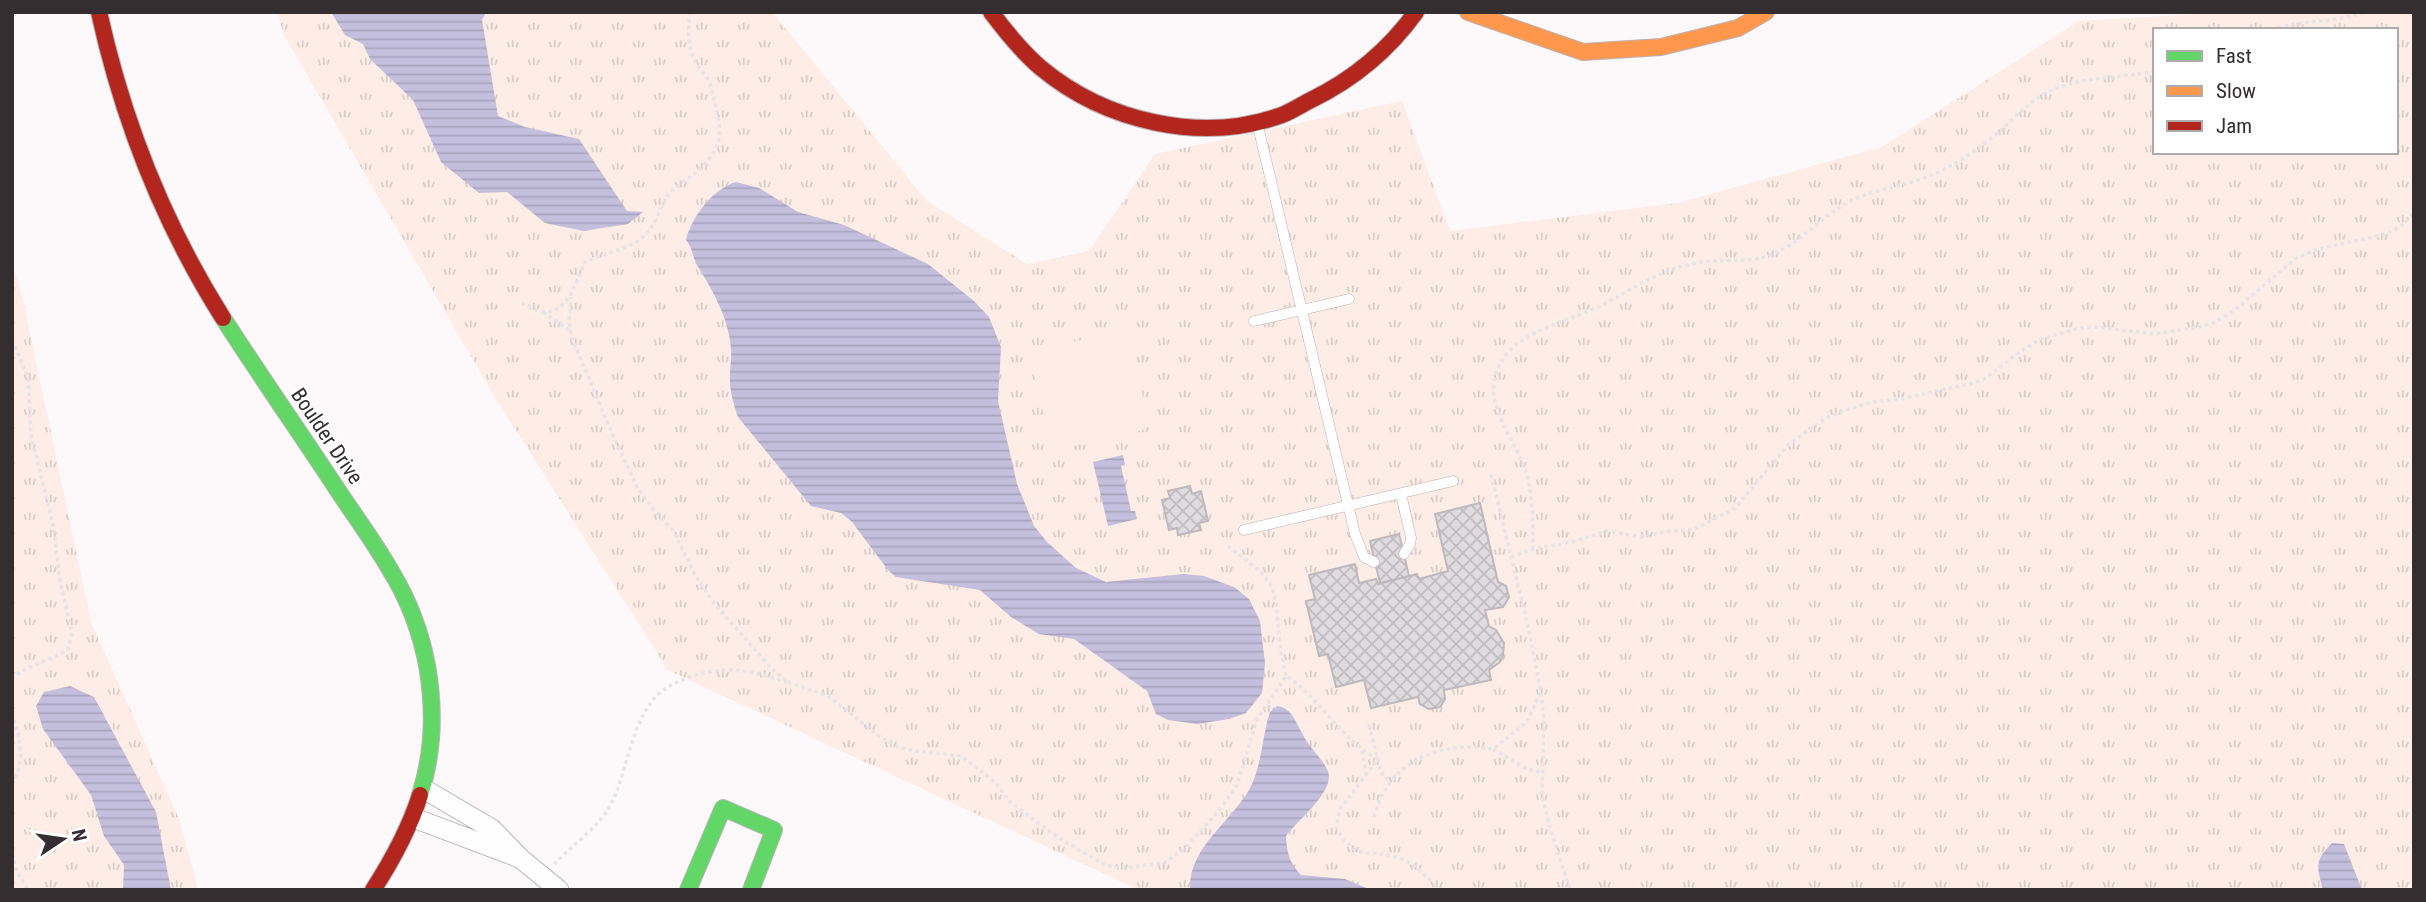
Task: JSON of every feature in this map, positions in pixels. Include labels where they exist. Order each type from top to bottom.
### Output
[{"type":"street","name":"Boulder Drive","points":[[99,12],[112,66],[135,138],[159,198],[189,260],[225,321],[387,564],[412,614],[425,653],[432,699],[431,747],[424,789],[402,844],[373,890]]},
{"type":"street","points":[[990,12],[1042,69],[1101,106],[1134,117],[1176,125],[1212,127],[1257,122],[1284,114],[1352,79],[1386,50],[1416,12]]},
{"type":"street","points":[[1468,12],[1583,52],[1661,47],[1738,28],[1766,12]]},
{"type":"street","points":[[424,789],[492,829],[520,858],[559,890]]},
{"type":"street","points":[[688,890],[723,808],[774,830],[751,890]]},
{"type":"street","points":[[414,818],[520,858]]},
{"type":"lane","points":[[1257,122],[1360,549],[1364,557],[1374,562]]},
{"type":"lane","points":[[1254,321],[1349,299]]},
{"type":"lane","points":[[1244,530],[1453,481]]},
{"type":"lane","points":[[1401,494],[1411,538],[1404,554]]},
{"type":"path","points":[[690,12],[689,44],[696,63],[710,81],[722,133],[716,148],[702,166],[669,194],[659,216],[645,235],[627,247],[585,262],[571,297],[570,331],[582,365],[637,487],[673,530],[695,575],[714,603],[772,669],[788,681]]},
{"type":"path","points":[[2277,28],[2291,23],[2347,19],[2364,12]]},
{"type":"path","points":[[1533,549],[1527,474],[1503,423],[1494,394],[1496,373],[1504,356],[1519,343],[1536,332],[1587,314],[1662,273],[1706,261],[1769,256],[1794,243],[1843,205],[1870,191],[1937,173],[1963,158],[2047,93],[2080,81],[2153,71]]},
{"type":"path","points":[[1511,557],[1606,531],[1642,537],[1695,529],[1735,508],[1789,444],[1826,418],[1874,402],[1900,400],[1974,383],[1986,378],[2041,339],[2080,328],[2096,327],[2154,334],[2207,324],[2235,309],[2295,259],[2314,250],[2387,234],[2414,213]]},
{"type":"path","points":[[542,312],[557,308],[571,297]]},
{"type":"path","points":[[522,303],[542,312],[570,331]]},
{"type":"path","points":[[12,340],[28,377],[31,435],[53,524],[60,581],[72,633],[68,649],[54,659],[12,678]]},
{"type":"path","points":[[1491,474],[1541,692],[1544,719],[1542,796],[1570,890]]},
{"type":"path","points":[[542,875],[607,812],[623,778],[640,721],[653,699],[677,683],[724,670],[788,681],[828,696],[879,736],[898,747],[961,756],[995,782],[1010,802],[1084,855],[1105,865],[1121,868],[1164,863],[1183,850],[1202,831],[1237,785],[1257,719],[1286,676],[1272,587],[1261,572],[1228,546]]},
{"type":"path","points":[[1286,676],[1303,686],[1362,751],[1378,759]]},
{"type":"path","points":[[1493,749],[1526,723],[1541,692]]},
{"type":"path","points":[[12,713],[20,739],[21,757],[12,785]]},
{"type":"path","points":[[1369,724],[1381,772],[1391,783]]},
{"type":"path","points":[[1374,817],[1384,791],[1391,783],[1405,768],[1430,753],[1459,746],[1493,749],[1525,768],[1543,772]]},
{"type":"path","points":[[1362,751],[1366,774]]},
{"type":"path","points":[[1378,759],[1340,809],[1336,828],[1346,843],[1360,852],[1396,857],[1418,868],[1440,890]]},
{"type":"path","points":[[12,854],[17,873],[28,890]]},
{"type":"green space","points":[[277,12],[772,12],[927,201],[1027,264],[1089,251],[1155,154],[1402,101],[1450,231],[1678,203],[1882,147],[2079,21],[2235,12],[2414,12],[2414,890],[1139,890],[668,670],[493,394],[284,35]]},
{"type":"green space","points":[[12,262],[23,300],[91,622],[180,821],[198,890],[12,890]]},
{"type":"green space","points":[[1119,331],[1129,337],[1148,419],[1143,430],[1060,449],[1051,444],[1031,360],[1036,351]]},
{"type":"shaded area","points":[[331,12],[486,12],[482,20],[498,116],[525,127],[579,139],[627,211],[643,212],[628,224],[584,231],[545,223],[507,192],[479,193],[441,162],[413,100],[370,59],[363,44],[345,35]]},
{"type":"shaded area","points":[[736,182],[759,188],[798,212],[844,225],[928,264],[974,301],[989,317],[1001,347],[998,401],[1017,484],[1034,526],[1047,542],[1076,568],[1106,582],[1183,574],[1204,576],[1234,587],[1249,599],[1260,621],[1265,663],[1262,693],[1246,713],[1229,719],[1197,724],[1168,720],[1156,714],[1147,691],[1074,639],[1039,634],[1011,617],[980,590],[896,577],[852,522],[841,513],[811,506],[738,417],[731,390],[728,328],[720,306],[686,240],[698,213],[719,191]]},
{"type":"shaded area","points":[[1123,455],[1125,465],[1121,466],[1131,511],[1135,511],[1137,519],[1108,526],[1093,462]]},
{"type":"shaded area","points":[[70,686],[94,697],[156,812],[171,890],[123,890],[124,865],[104,836],[91,795],[43,729],[36,706],[44,692]]},
{"type":"shaded area","points":[[1277,706],[1286,709],[1293,716],[1327,769],[1329,777],[1322,795],[1286,836],[1291,861],[1301,875],[1345,879],[1371,890],[1190,890],[1191,875],[1203,849],[1249,790],[1259,762],[1270,712]]},
{"type":"shaded area","points":[[2332,843],[2344,844],[2362,890],[2323,890],[2318,864]]},
{"type":"building","points":[[1190,486],[1192,494],[1201,491],[1208,521],[1199,523],[1201,530],[1178,535],[1177,528],[1169,530],[1162,500],[1170,498],[1168,491]]},
{"type":"building","points":[[1480,503],[1498,582],[1506,586],[1509,597],[1503,607],[1485,610],[1489,626],[1496,630],[1504,643],[1500,662],[1489,670],[1491,680],[1444,690],[1445,699],[1440,707],[1429,709],[1420,704],[1418,697],[1371,708],[1364,680],[1336,687],[1328,654],[1319,656],[1306,601],[1315,599],[1309,575],[1355,564],[1359,583],[1376,579],[1378,584],[1417,574],[1419,579],[1448,571],[1435,514]]},
{"type":"building","points":[[1399,534],[1409,576],[1380,583],[1370,541]]},
{"type":"traffic: fast","points":[[223,318],[379,552],[396,579],[413,616],[431,692],[430,744],[420,795]]},
{"type":"traffic: fast","points":[[688,890],[723,808],[774,830],[751,890]]},
{"type":"traffic: slow","points":[[1468,12],[1583,52],[1661,47],[1738,28],[1766,12]]},
{"type":"traffic: jam","points":[[99,12],[120,92],[148,170],[182,245],[223,318]]},
{"type":"traffic: jam","points":[[991,12],[1027,55],[1067,87],[1125,114],[1156,123],[1188,127],[1251,124],[1282,115],[1327,92],[1356,73],[1394,39],[1416,12]]},
{"type":"traffic: jam","points":[[373,890],[400,844],[420,795]]}]
